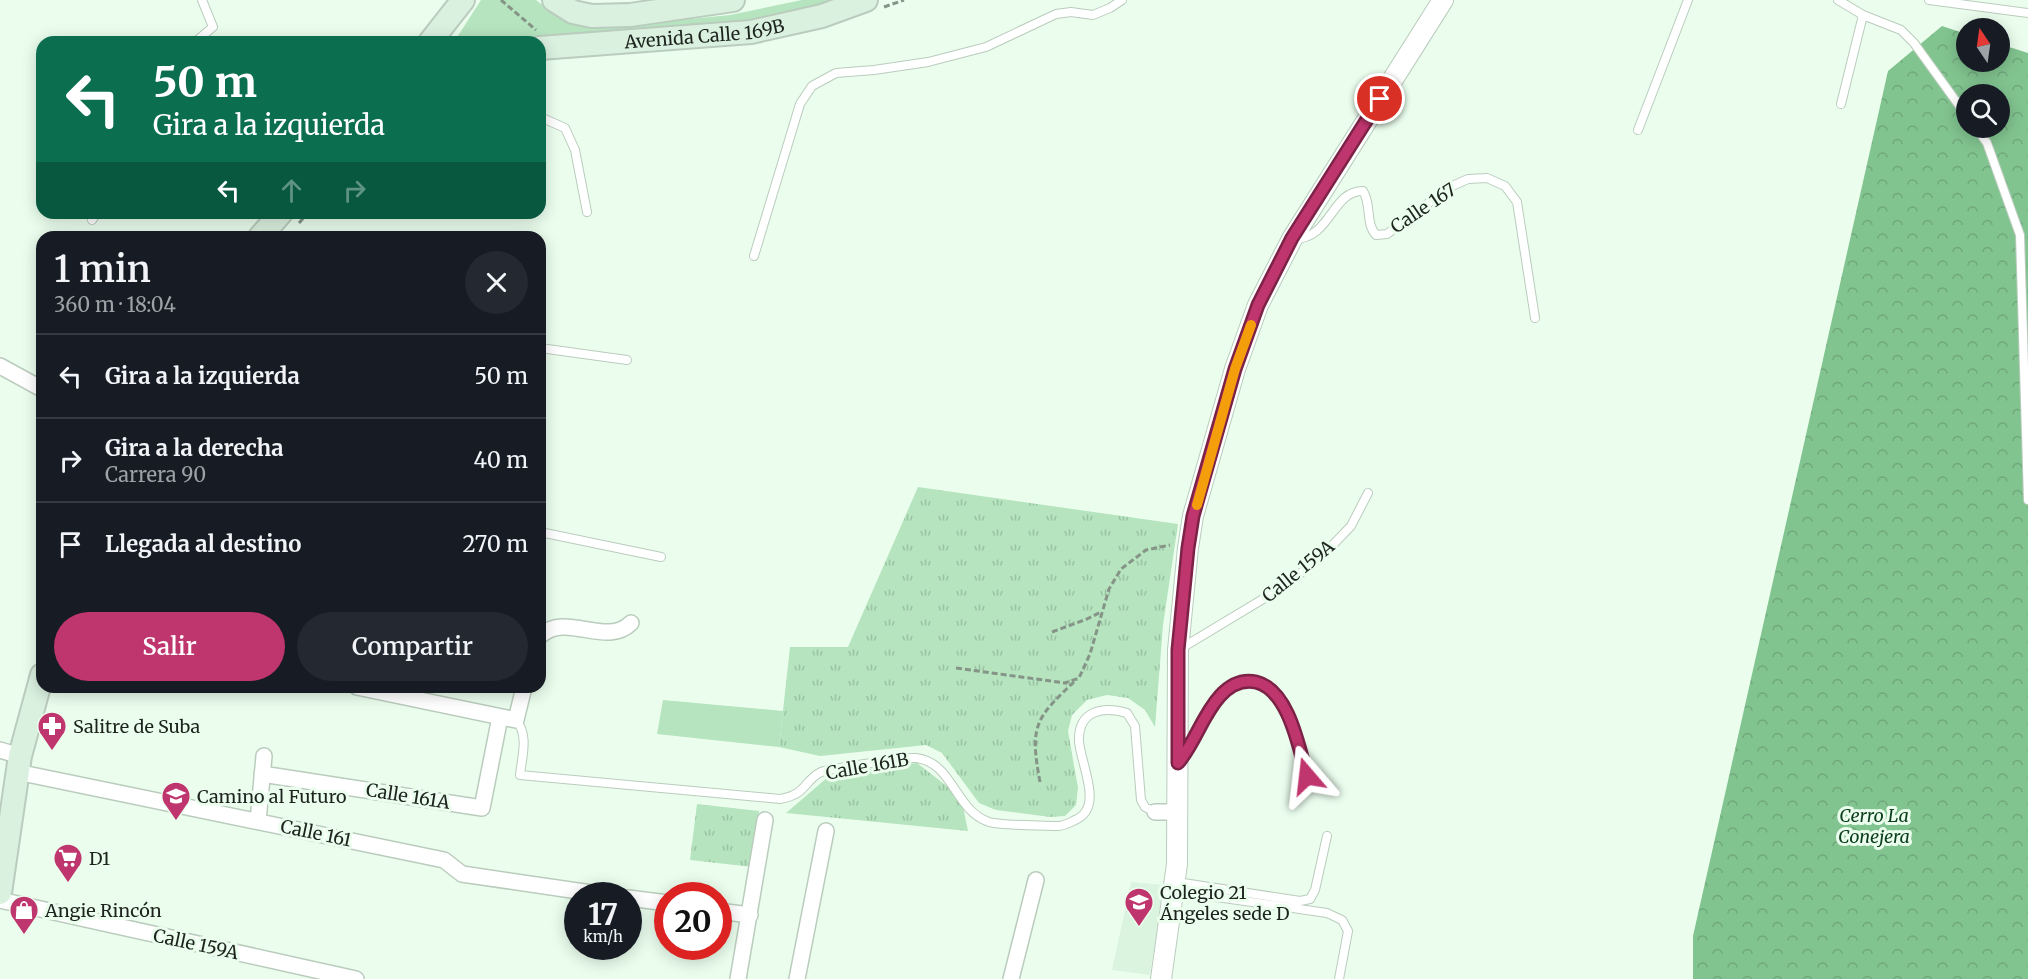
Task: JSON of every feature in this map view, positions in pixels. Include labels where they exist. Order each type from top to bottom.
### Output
[{"type":"main road","points":[[435,36],[463,0]]},
{"type":"main road","points":[[554,0],[573,12],[592,16],[630,15],[727,1]]},
{"type":"main road","points":[[589,0],[621,6],[727,1]]},
{"type":"main road","name":"Avenida Calle 169B","points":[[546,40],[751,32],[822,16],[866,0]]},
{"type":"main road","points":[[265,231],[276,219]]},
{"type":"main road","points":[[0,893],[12,759],[36,692]]},
{"type":"street","points":[[1161,979],[1177,864],[1178,650],[1189,540],[1193,516],[1235,369],[1258,305],[1292,238],[1443,0]]},
{"type":"street","points":[[0,366],[36,386]]},
{"type":"street","points":[[546,632],[561,626],[607,632],[618,631],[631,623]]},
{"type":"street","points":[[386,693],[516,720],[523,693]]},
{"type":"street","name":"Calle 161A","points":[[262,774],[482,808],[500,717]]},
{"type":"street","points":[[258,821],[264,756]]},
{"type":"street","name":"Calle 161","points":[[12,759],[258,821],[444,860],[462,874],[564,889]]},
{"type":"street","name":"Calle 161B","points":[[1155,812],[1177,812]]},
{"type":"street","points":[[738,979],[765,820]]},
{"type":"street","points":[[797,979],[826,831]]},
{"type":"street","points":[[1011,979],[1036,880]]},
{"type":"street","name":"Calle 159A","points":[[0,900],[356,979]]},
{"type":"street","points":[[732,913],[750,915]]},
{"type":"lane","points":[[202,0],[213,27],[202,36]]},
{"type":"lane","points":[[754,256],[800,104],[812,86],[836,73],[928,62],[986,47],[1056,14],[1071,12],[1093,15],[1122,0]]},
{"type":"lane","points":[[1638,130],[1688,0]]},
{"type":"lane","points":[[1838,0],[1863,15],[1901,30],[1914,43],[1956,101]]},
{"type":"lane","points":[[1929,0],[2028,13]]},
{"type":"lane","points":[[1841,104],[1863,15]]},
{"type":"lane","points":[[546,120],[565,128],[575,150],[587,212]]},
{"type":"lane","points":[[1983,138],[2020,235],[2028,500]]},
{"type":"lane","name":"Calle 167","points":[[1292,238],[1305,238],[1315,234],[1345,196],[1354,191],[1363,191],[1368,199],[1371,229],[1376,235],[1387,234],[1450,187],[1468,179],[1487,178],[1505,186],[1517,202],[1535,318]]},
{"type":"lane","points":[[546,349],[627,360]]},
{"type":"lane","name":"Calle 159A","points":[[1178,650],[1288,584],[1327,551],[1351,526],[1368,493]]},
{"type":"lane","points":[[546,533],[661,557]]},
{"type":"lane","points":[[1178,763],[1218,697],[1232,685],[1247,680],[1262,683],[1276,694],[1289,717],[1307,776]]},
{"type":"lane","name":"Calle 161B","points":[[516,720],[524,737],[520,775],[780,799],[793,797],[821,772],[914,757],[931,762],[944,773],[968,808],[990,822],[1062,826],[1080,818],[1089,804],[1090,791],[1079,741],[1081,729],[1087,717],[1097,710],[1114,709],[1127,713],[1136,726],[1141,801],[1145,807],[1155,812]]},
{"type":"lane","points":[[1174,887],[1300,901],[1310,899],[1315,890],[1327,836]]},
{"type":"lane","points":[[1174,887],[1327,913],[1342,920],[1348,931],[1339,979]]},
{"type":"path","points":[[501,0],[536,36]]},
{"type":"path","points":[[1040,782],[1035,748],[1038,724],[1046,710],[1079,678],[1090,654],[1109,589],[1121,569],[1146,550],[1189,540]]},
{"type":"path","points":[[1052,632],[1088,619],[1102,611]]},
{"type":"path","points":[[956,668],[1065,683],[1079,678]]},
{"type":"shaded area","name":"Colegio 21 Ángeles sede D","points":[[1131,882],[1164,885],[1150,975],[1112,970]]},
{"type":"green space","points":[[481,0],[536,0],[545,7],[586,24],[641,24],[730,15],[802,0],[835,0],[806,10],[742,23],[546,40],[546,36],[458,36]]},
{"type":"green space","name":"Cerro La Conejera","points":[[1942,26],[1956,31],[1956,72],[2010,72],[2010,47],[2028,53],[2028,979],[1693,979],[1693,936],[1888,71]]},
{"type":"green space","points":[[918,487],[1178,524],[1163,625],[1155,727],[1145,710],[1128,698],[1107,695],[1087,700],[1072,715],[1068,731],[1078,788],[1076,805],[1065,816],[1050,817],[996,810],[979,803],[942,753],[926,745],[820,756],[779,747],[790,647],[848,647]]},
{"type":"green space","points":[[663,700],[783,711],[779,747],[657,734]]},
{"type":"green space","points":[[917,763],[961,797],[968,831],[786,813],[828,777],[885,766]]},
{"type":"green space","points":[[697,804],[759,811],[753,867],[690,860]]},
{"type":"slow traffic","points":[[1197,505],[1235,369],[1251,325]]},
{"type":"place","name":"Salitre de Suba","points":[[52,752]]},
{"type":"place","name":"Camino al Futuro","points":[[176,822]]},
{"type":"place","name":"D1","points":[[68,884]]},
{"type":"place","name":"Colegio 21 Ángeles sede D","points":[[1139,928]]},
{"type":"place","name":"Angie Rincón","points":[[24,936]]},
{"type":"route","points":[[1307,776],[1289,717],[1276,694],[1262,683],[1247,680],[1232,685],[1218,697],[1178,763],[1178,650],[1188,548],[1193,516],[1235,369],[1258,305],[1292,238],[1380,99]]}]
